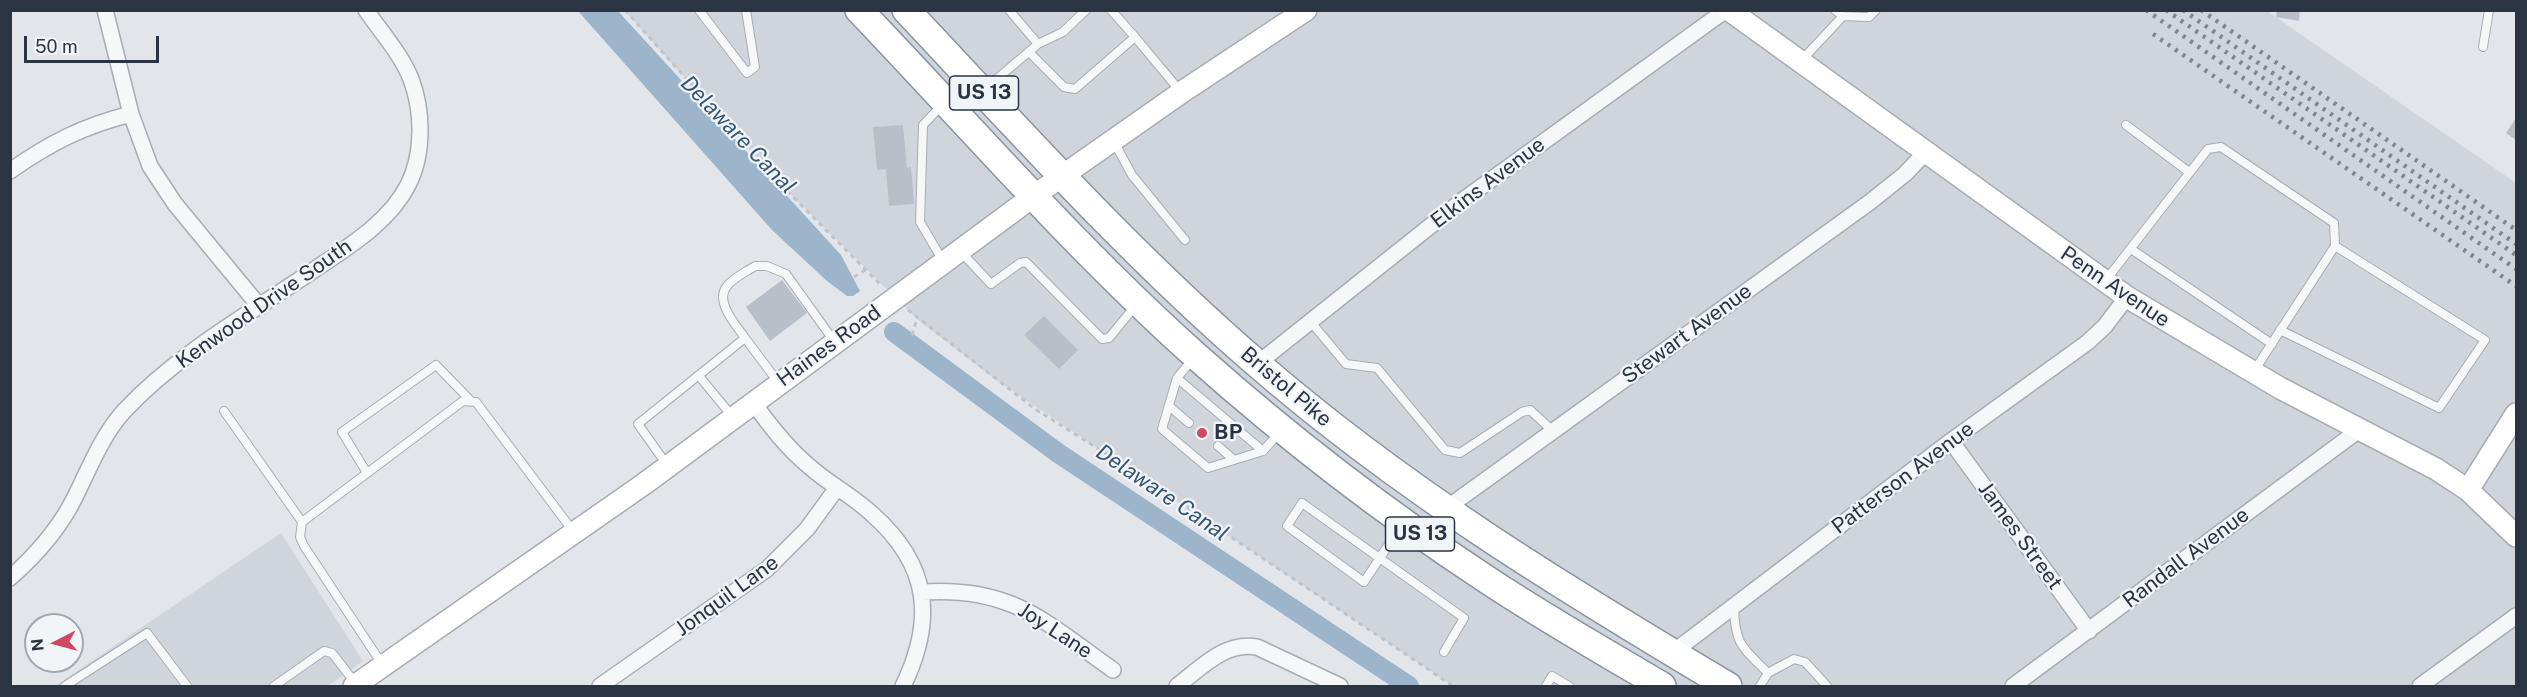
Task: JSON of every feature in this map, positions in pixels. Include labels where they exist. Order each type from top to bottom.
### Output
[{"type":"highway","name":"Bristol Pike","points":[[859,10],[1139,302],[1196,356],[1282,430],[1403,522],[1495,585],[1661,686]]},
{"type":"highway","name":"Bristol Pike","points":[[906,10],[1152,268],[1257,364],[1330,424],[1444,510],[1505,551],[1728,687]]},
{"type":"street","points":[[105,10],[131,114],[150,166],[175,204],[260,307]]},
{"type":"street","name":"Kenwood Drive South","points":[[10,578],[53,532],[74,499],[111,428],[125,410],[162,375],[203,344],[260,307],[385,216],[409,185],[417,164],[420,131],[417,102],[411,79],[366,10]]},
{"type":"street","name":"Haines Road","points":[[356,686],[668,466],[1035,195],[1182,92],[1306,10]]},
{"type":"street","name":"Penn Avenue","points":[[1727,10],[2127,297],[2253,373],[2436,469],[2468,490],[2517,536]]},
{"type":"street","name":"Elkins Avenue","points":[[1257,364],[1463,200],[1727,10]]},
{"type":"street","points":[[10,171],[42,148],[83,128],[131,114]]},
{"type":"street","name":"Stewart Avenue","points":[[1444,510],[1870,202],[1905,174],[1925,153]]},
{"type":"street","name":"Patterson Avenue","points":[[1672,653],[1951,441],[2088,342],[2105,326],[2127,297]]},
{"type":"street","points":[[753,402],[785,445],[873,514],[894,536],[915,571],[922,592],[924,619],[917,652],[903,687]]},
{"type":"street","points":[[2468,490],[2517,414]]},
{"type":"street","name":"Randall Avenue","points":[[2013,687],[2358,430]]},
{"type":"street","name":"James Street","points":[[1951,441],[2089,631]]},
{"type":"street","name":"Jonquil Lane","points":[[600,687],[767,569],[807,529],[837,488]]},
{"type":"street","name":"Joy Lane","points":[[922,592],[948,591],[1009,601],[1028,610],[1113,670]]},
{"type":"street","points":[[2420,687],[2517,616]]},
{"type":"street","points":[[1177,687],[1224,650],[1246,645],[1257,647],[1340,687]]},
{"type":"lane","points":[[699,10],[747,72],[755,67],[746,10]]},
{"type":"lane","points":[[1009,10],[1038,44]]},
{"type":"lane","points":[[982,91],[1038,44],[1063,32],[1086,10]]},
{"type":"lane","points":[[1111,10],[1182,92]]},
{"type":"lane","points":[[1835,10],[1844,16],[1869,17],[1876,10]]},
{"type":"lane","points":[[2483,46],[2489,10]]},
{"type":"lane","points":[[1800,62],[1844,16]]},
{"type":"lane","points":[[1029,52],[1064,87],[1075,89],[1135,37]]},
{"type":"lane","points":[[945,101],[923,125],[920,222],[952,256],[991,284],[1020,263],[1026,262],[1102,339],[1109,338],[1139,302]]},
{"type":"lane","points":[[2126,124],[2189,172]]},
{"type":"lane","points":[[1113,140],[1132,175],[1185,240]]},
{"type":"lane","points":[[2105,282],[2208,149],[2221,147],[2334,223],[2335,246],[2253,373]]},
{"type":"lane","points":[[2280,330],[2439,408],[2485,340],[2335,246]]},
{"type":"lane","points":[[2130,249],[2272,344]]},
{"type":"lane","points":[[779,383],[725,307],[723,295],[726,286],[754,266],[767,266],[786,274],[834,342]]},
{"type":"lane","points":[[1310,321],[1346,364],[1377,368],[1445,450],[1460,453],[1522,412],[1530,410],[1553,431]]},
{"type":"lane","points":[[668,466],[638,423],[745,338]]},
{"type":"lane","points":[[1196,356],[1178,378],[1162,429],[1208,468],[1263,450],[1282,430]]},
{"type":"lane","points":[[367,473],[342,432],[436,364],[470,400]]},
{"type":"lane","points":[[699,376],[733,417]]},
{"type":"lane","points":[[1178,378],[1263,450]]},
{"type":"lane","points":[[302,522],[463,401],[470,400],[476,402],[574,533]]},
{"type":"lane","points":[[1169,406],[1190,423]]},
{"type":"lane","points":[[224,411],[302,522],[300,537],[304,546],[384,666]]},
{"type":"lane","points":[[1218,446],[1233,459]]},
{"type":"lane","points":[[1403,522],[1379,559],[1364,582],[1287,526],[1302,503],[1379,559],[1464,618],[1444,652]]},
{"type":"lane","points":[[1734,606],[1735,633],[1738,640],[1768,673]]},
{"type":"lane","points":[[65,687],[147,633],[187,687]]},
{"type":"lane","points":[[274,687],[324,651],[332,653],[356,686]]},
{"type":"lane","points":[[1760,687],[1768,673],[1794,659],[1805,662],[1827,687]]},
{"type":"lane","points":[[1546,687],[1552,676],[1569,687]]},
{"type":"path","points":[[625,10],[783,187],[873,278]]},
{"type":"path","points":[[854,277],[866,270]]},
{"type":"path","points":[[909,311],[1035,409],[1124,465],[1453,687]]},
{"type":"path","points":[[912,335],[917,319]]},
{"type":"shaded area","points":[[625,11],[2267,11],[2516,183],[2516,686],[1453,686],[996,380],[917,319],[783,187]]},
{"type":"shaded area","points":[[281,533],[363,661],[328,686],[55,686],[74,673],[84,673],[84,666]]},
{"type":"water","points":[[578,11],[618,11],[841,255],[860,291],[853,296],[847,296],[827,281],[772,230]]},
{"type":"building","points":[[2277,10],[2300,10],[2299,21],[2276,17]]},
{"type":"building","points":[[2516,118],[2516,140],[2506,133]]},
{"type":"building","points":[[903,125],[907,168],[911,167],[914,204],[889,206],[886,169],[877,170],[873,127]]},
{"type":"building","points":[[782,280],[807,313],[770,341],[746,307]]},
{"type":"building","points":[[1044,316],[1078,350],[1059,369],[1024,335]]},
{"type":"waterway","name":"Delaware Canal","points":[[894,332],[1058,453],[1409,686]]},
{"type":"railway","points":[[2146,10],[2516,269]]},
{"type":"railway","points":[[2166,10],[2516,255]]},
{"type":"railway","points":[[2183,10],[2516,244]]},
{"type":"railway","points":[[2201,10],[2516,230]]},
{"type":"railway","points":[[2153,34],[2516,286]]},
{"type":"place","name":"BP","points":[[1202,433]]}]
